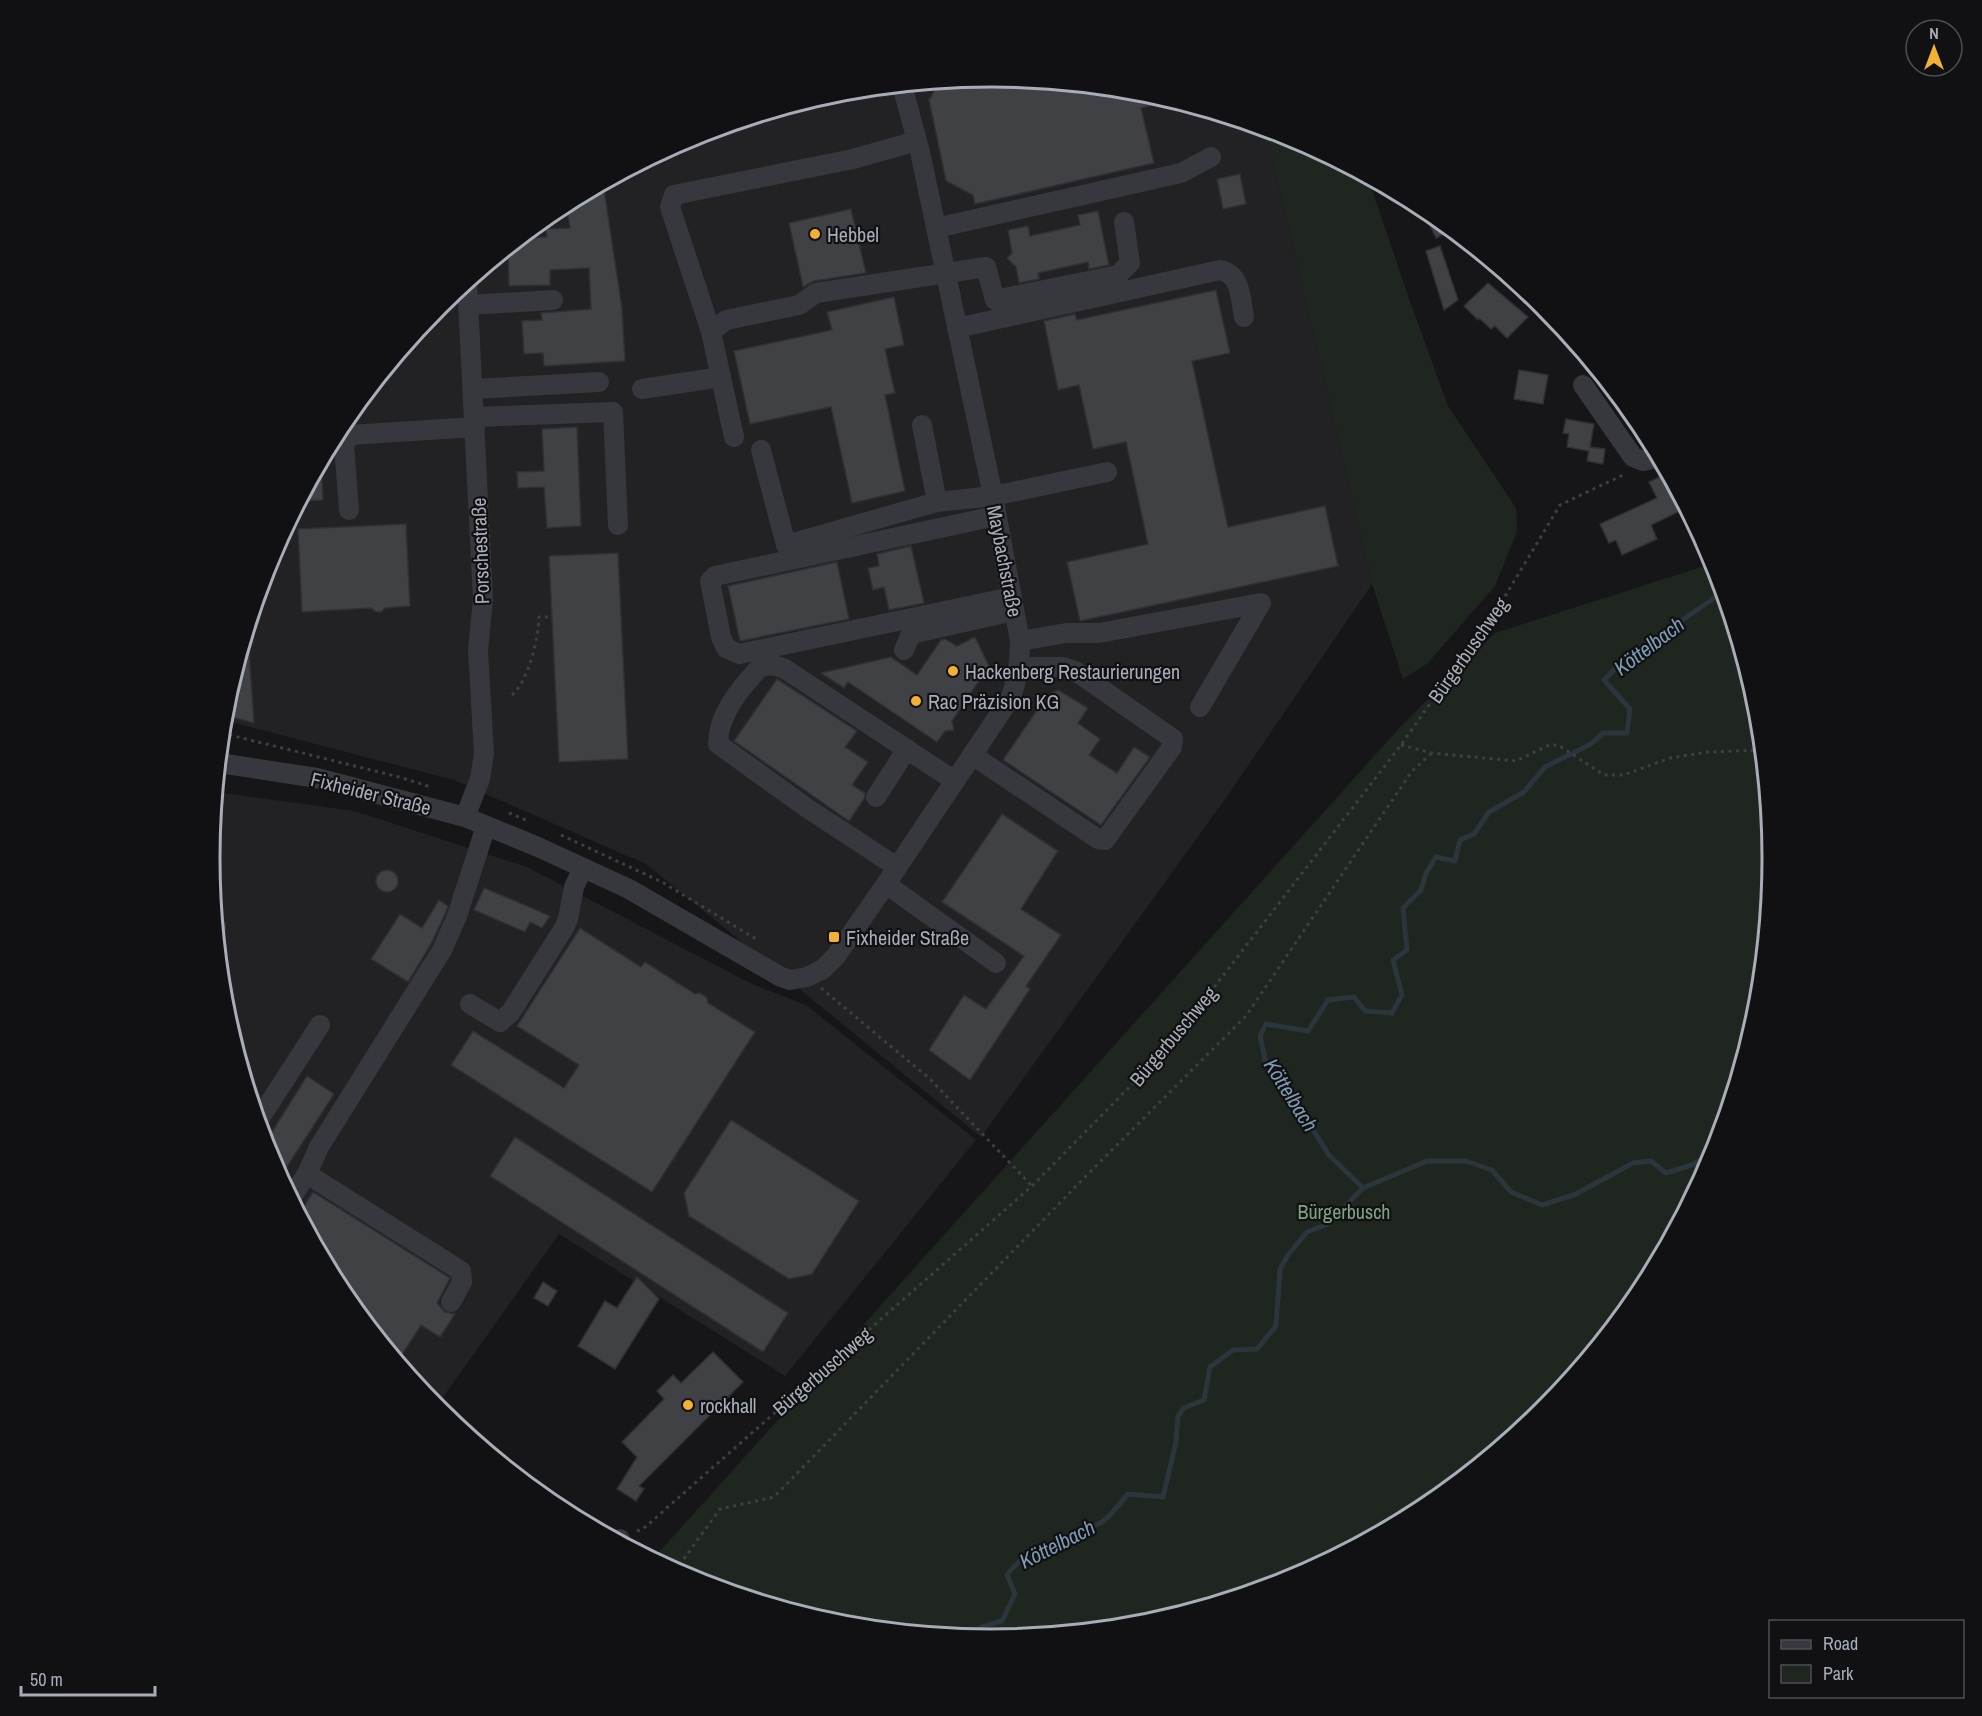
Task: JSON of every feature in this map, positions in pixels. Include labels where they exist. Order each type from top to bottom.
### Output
[{"type":"street","name":"Maybachstraße","points":[[807,977],[823,969],[836,956],[1011,697],[1018,677],[1020,641],[993,496],[917,141],[904,93]]},
{"type":"street","points":[[734,437],[711,332],[670,207],[674,195],[853,159],[917,141]]},
{"type":"street","points":[[936,228],[1181,173],[1211,157]]},
{"type":"street","points":[[711,332],[726,320],[799,305],[816,293],[986,267],[995,300],[1118,275],[1130,263],[1124,222]]},
{"type":"street","points":[[957,328],[1220,270],[1229,272],[1237,279],[1244,316]]},
{"type":"street","name":"Porschestraße","points":[[465,817],[480,779],[484,754],[478,650],[483,599],[468,292]]},
{"type":"street","points":[[469,305],[552,300]]},
{"type":"street","points":[[642,388],[721,377]]},
{"type":"street","points":[[473,389],[599,382]]},
{"type":"street","points":[[1583,385],[1634,457],[1650,459]]},
{"type":"street","points":[[349,510],[344,445],[350,435],[475,422],[613,412],[618,525]]},
{"type":"street","points":[[922,425],[937,502]]},
{"type":"street","points":[[761,450],[786,545],[937,502],[993,496],[1107,472]]},
{"type":"street","points":[[996,516],[715,576],[710,581],[712,592],[721,637],[726,648],[739,654],[1013,604]]},
{"type":"street","points":[[1020,641],[1066,633],[1099,633],[1261,603],[1200,707]]},
{"type":"street","points":[[904,650],[911,634],[1013,604]]},
{"type":"street","points":[[897,867],[718,744],[718,733],[727,708],[759,668],[766,665],[777,666],[955,780]]},
{"type":"street","points":[[972,755],[1098,839],[1105,840],[1172,747],[1173,740],[1077,672],[1063,667],[1019,667]]},
{"type":"street","points":[[876,797],[907,749]]},
{"type":"street","name":"Fixheider Straße","points":[[226,764],[317,778],[465,817],[538,847],[629,890],[772,973],[790,980],[807,977]]},
{"type":"street","points":[[296,1190],[307,1174],[319,1148],[442,950],[457,916],[486,826]]},
{"type":"street","points":[[470,1004],[500,1022],[511,1012],[564,928],[574,887],[583,868]]},
{"type":"street","points":[[886,884],[996,963]]},
{"type":"street","points":[[263,1112],[320,1024]]},
{"type":"street","points":[[307,1174],[461,1271],[462,1282],[451,1302]]},
{"type":"path","name":"Bürgerbuschweg","points":[[627,1537],[644,1529],[1032,1186],[1165,1051],[1401,745],[1504,598],[1560,505],[1634,470],[1650,459]]},
{"type":"path","points":[[512,694],[519,689],[533,652],[539,628],[539,617],[552,617]]},
{"type":"path","points":[[231,735],[399,777],[441,790]]},
{"type":"path","points":[[1401,745],[1432,753],[1516,760],[1549,745],[1558,744],[1604,775],[1624,775],[1670,758],[1708,752],[1754,750]]},
{"type":"path","points":[[681,1563],[720,1509],[774,1497],[1084,1178],[1246,1016],[1412,771],[1432,753]]},
{"type":"path","points":[[807,977],[930,1079],[1032,1186]]},
{"type":"shaded area","points":[[991,87],[1092,94],[1191,113],[1268,139],[1372,584],[1228,795],[981,1137],[646,864],[454,780],[233,723],[246,658],[261,610],[279,563],[323,472],[379,389],[411,350],[483,278],[522,246],[605,190],[696,146],[791,113],[890,94]]},
{"type":"shaded area","points":[[223,793],[354,811],[527,867],[752,984],[806,1005],[976,1140],[785,1376],[559,1234],[442,1399],[379,1327],[323,1244],[279,1153],[261,1106],[246,1058],[227,959],[220,858]]},
{"type":"green space","points":[[1268,139],[1332,167],[1372,188],[1448,406],[1516,508],[1517,532],[1495,586],[1427,664],[1403,679],[1372,584]]},
{"type":"green space","name":"Bürgerbusch","points":[[1704,566],[1736,658],[1755,757],[1762,858],[1760,908],[1755,959],[1736,1058],[1703,1153],[1659,1244],[1603,1327],[1571,1366],[1499,1438],[1460,1470],[1376,1526],[1286,1570],[1239,1588],[1191,1603],[1141,1614],[1092,1622],[991,1629],[890,1622],[791,1603],[743,1588],[658,1553],[1402,725],[1495,633]]},
{"type":"building","points":[[991,87],[1092,94],[1154,105],[1141,108],[1154,163],[975,204],[973,195],[946,181],[929,100],[935,90]]},
{"type":"building","points":[[1240,174],[1246,204],[1223,209],[1217,179]]},
{"type":"building","points":[[604,191],[622,308],[625,361],[544,366],[543,353],[524,354],[522,321],[542,320],[541,313],[591,309],[589,268],[550,270],[550,285],[509,286],[508,257],[534,237],[547,237],[546,229],[570,228],[568,214]]},
{"type":"building","points":[[851,209],[866,273],[814,281],[803,287],[789,223]]},
{"type":"building","points":[[1098,211],[1109,265],[1089,269],[1088,262],[1038,273],[1039,279],[1019,283],[1016,267],[1007,258],[1012,253],[1008,230],[1028,226],[1030,236],[1080,225],[1078,215]]},
{"type":"building","points":[[1429,224],[1443,234],[1436,238]]},
{"type":"building","points":[[1440,246],[1458,300],[1444,310],[1426,251]]},
{"type":"building","points":[[1488,283],[1528,317],[1507,338],[1495,326],[1491,329],[1479,318],[1478,320],[1464,306]]},
{"type":"building","points":[[1216,290],[1230,353],[1192,361],[1228,527],[1325,506],[1338,566],[1080,621],[1067,562],[1148,544],[1126,442],[1093,449],[1079,385],[1058,390],[1044,321],[1075,314],[1077,320]]},
{"type":"building","points":[[894,297],[904,345],[885,349],[895,393],[885,395],[905,491],[852,503],[831,407],[750,424],[734,351],[832,330],[827,312]]},
{"type":"building","points":[[1519,370],[1548,375],[1543,404],[1514,399]]},
{"type":"building","points":[[1566,419],[1594,424],[1590,447],[1605,449],[1603,464],[1587,461],[1589,451],[1567,447],[1569,434],[1563,433]]},
{"type":"building","points":[[577,427],[581,526],[547,528],[544,487],[518,488],[517,472],[544,471],[542,429]]},
{"type":"building","points":[[322,475],[323,500],[308,501]]},
{"type":"building","points":[[1661,476],[1679,511],[1651,525],[1657,539],[1622,555],[1616,540],[1609,543],[1600,524],[1657,498],[1649,482]]},
{"type":"building","points":[[406,524],[410,606],[385,608],[381,612],[376,612],[371,608],[302,612],[298,529]]},
{"type":"building","points":[[911,546],[924,603],[889,610],[884,587],[873,590],[868,568],[879,566],[877,554]]},
{"type":"building","points":[[618,553],[628,759],[559,762],[549,556]]},
{"type":"building","points":[[837,562],[849,619],[740,641],[728,586]]},
{"type":"building","points":[[975,637],[989,666],[952,721],[954,730],[945,731],[937,742],[848,682],[844,688],[821,673],[891,657],[917,675],[941,640],[945,639],[957,646]]},
{"type":"building","points":[[249,649],[254,723],[233,718]]},
{"type":"building","points":[[777,679],[857,731],[845,747],[868,762],[852,785],[865,793],[864,799],[849,821],[734,741]]},
{"type":"building","points":[[1058,690],[1088,708],[1078,723],[1100,739],[1089,755],[1117,773],[1134,747],[1150,757],[1101,825],[1003,760],[1047,695]]},
{"type":"building","points":[[1002,814],[1058,851],[1021,909],[1061,935],[1026,986],[1030,989],[970,1080],[929,1050],[964,995],[986,1009],[1024,956],[942,902]]},
{"type":"building","points":[[387,870],[395,873],[398,881],[395,889],[387,892],[379,889],[376,881],[379,873]]},
{"type":"building","points":[[484,888],[550,916],[542,928],[530,922],[525,932],[474,910]]},
{"type":"building","points":[[439,900],[448,906],[446,912],[431,944],[408,982],[371,959],[400,914],[422,928]]},
{"type":"building","points":[[580,928],[641,967],[645,962],[695,994],[700,993],[707,998],[708,1003],[755,1032],[652,1192],[451,1065],[473,1031],[564,1088],[579,1065],[517,1026]]},
{"type":"building","points":[[307,1076],[334,1094],[286,1168],[271,1133]]},
{"type":"building","points":[[731,1120],[859,1201],[812,1274],[789,1279],[689,1216],[684,1193]]},
{"type":"building","points":[[515,1137],[788,1313],[763,1352],[490,1176]]},
{"type":"building","points":[[313,1192],[450,1278],[437,1303],[445,1312],[455,1314],[440,1337],[421,1325],[402,1355],[350,1286],[323,1244],[304,1206]]},
{"type":"building","points":[[637,1277],[659,1299],[615,1369],[578,1346],[605,1301],[617,1308]]},
{"type":"building","points":[[543,1282],[557,1291],[548,1306],[534,1298]]},
{"type":"building","points":[[713,1352],[743,1382],[639,1486],[644,1489],[636,1501],[617,1489],[637,1457],[622,1442],[664,1399],[657,1391],[673,1375],[681,1383]]},
{"type":"waterway","name":"Köttelbach","points":[[981,1629],[1002,1621],[1015,1594],[1007,1575],[1026,1557],[1102,1522],[1128,1494],[1163,1497],[1176,1442],[1178,1416],[1184,1408],[1204,1400],[1210,1367],[1233,1350],[1257,1349],[1276,1326],[1280,1269],[1288,1255],[1307,1232],[1328,1224],[1363,1188],[1329,1155],[1280,1078],[1266,1064],[1260,1036],[1266,1024],[1308,1031],[1328,1000],[1354,997],[1365,1011],[1392,1013],[1402,995],[1393,960],[1407,950],[1403,908],[1421,890],[1426,873],[1436,857],[1455,861],[1460,840],[1474,834],[1489,812],[1524,792],[1545,767],[1591,744],[1603,733],[1627,733],[1630,709],[1604,680],[1624,660],[1716,597]]},
{"type":"waterway","points":[[1363,1188],[1427,1161],[1466,1161],[1492,1170],[1511,1192],[1542,1205],[1576,1194],[1633,1163],[1651,1161],[1666,1173],[1699,1161]]},
{"type":"place","name":"Hebbel","points":[[815,234]]},
{"type":"place","name":"Hackenberg Restaurierungen","points":[[953,671]]},
{"type":"place","name":"Rac Präzision KG","points":[[916,701]]},
{"type":"place","name":"Fixheider Straße","points":[[834,937]]},
{"type":"place","name":"rockhall","points":[[688,1405]]}]
